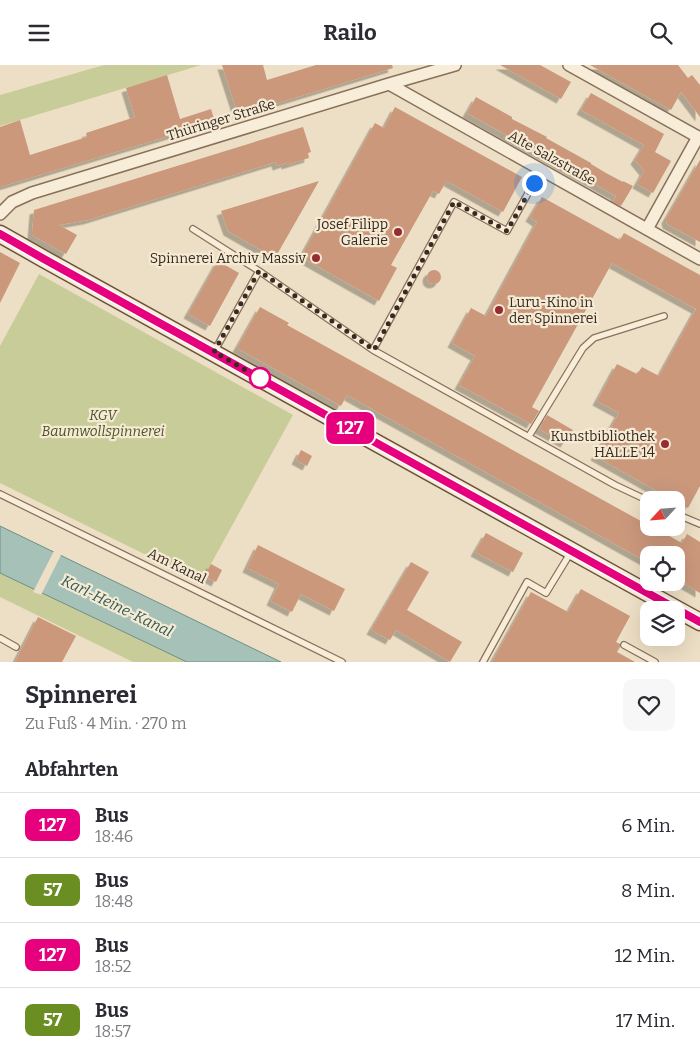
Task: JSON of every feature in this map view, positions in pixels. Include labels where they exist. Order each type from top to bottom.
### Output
[{"type":"street","name":"Thüringer Straße","points":[[0,214],[12,201],[32,193],[456,65]]},
{"type":"street","points":[[569,65],[698,137],[647,229]]},
{"type":"street","name":"Alte Salzstraße","points":[[389,84],[700,259]]},
{"type":"street","points":[[0,234],[700,622]]},
{"type":"lane","points":[[374,350],[454,202],[507,231],[541,170]]},
{"type":"lane","points":[[193,229],[259,271],[374,350],[615,485],[640,497]]},
{"type":"lane","points":[[214,352],[259,271]]},
{"type":"lane","points":[[529,437],[583,348],[594,338],[664,316]]},
{"type":"lane","name":"Am Kanal","points":[[0,494],[342,662]]},
{"type":"lane","points":[[685,518],[700,524]]},
{"type":"lane","points":[[483,662],[527,583],[546,593],[572,551]]},
{"type":"lane","points":[[0,638],[16,647]]},
{"type":"lane","points":[[624,645],[655,662]]},
{"type":"green space","points":[[104,65],[201,65],[0,126],[0,95]]},
{"type":"green space","name":"KGV Baumwollspinnerei","points":[[39,274],[293,415],[201,582],[0,483],[0,346]]},
{"type":"green space","name":"Karl-Heine-Kanal","points":[[0,573],[187,662],[133,662],[0,597]]},
{"type":"water","points":[[0,526],[281,662],[187,662],[0,573]]},
{"type":"pier","points":[[55,549],[62,553],[41,595],[33,592]]},
{"type":"building","points":[[222,65],[263,65],[267,80],[316,65],[392,65],[393,68],[238,115]]},
{"type":"building","points":[[500,65],[540,65],[571,82],[561,99]]},
{"type":"building","points":[[590,65],[678,65],[688,78],[692,75],[700,85],[700,117],[681,92],[671,110]]},
{"type":"building","points":[[167,75],[180,119],[211,109],[215,122],[0,187],[0,127],[20,120],[30,155],[87,137],[86,133],[135,117],[126,88]]},
{"type":"building","points":[[591,93],[664,134],[655,152],[671,161],[653,193],[637,184],[644,171],[635,160],[644,145],[581,110]]},
{"type":"building","points":[[476,97],[606,173],[633,186],[621,206],[613,202],[616,196],[467,113]]},
{"type":"building","points":[[395,107],[522,177],[503,212],[447,181],[439,194],[433,191],[391,265],[397,268],[379,301],[301,257],[375,123],[384,128]]},
{"type":"building","points":[[303,127],[311,152],[308,153],[309,158],[286,165],[286,163],[277,166],[276,162],[88,220],[59,225],[77,235],[66,254],[32,235],[34,210]]},
{"type":"building","points":[[700,160],[700,242],[667,224],[666,219]]},
{"type":"building","points":[[319,181],[275,258],[228,231],[221,211]]},
{"type":"building","points":[[542,197],[620,240],[624,233],[700,275],[700,486],[688,508],[685,506],[685,491],[657,491],[595,456],[619,413],[597,401],[617,364],[637,374],[642,367],[659,376],[696,309],[612,263],[532,407],[539,411],[531,424],[459,385],[475,356],[452,343],[471,308],[486,316],[537,222],[530,217]]},
{"type":"building","points":[[0,252],[20,263],[0,303]]},
{"type":"building","points":[[218,261],[239,273],[210,326],[188,314]]},
{"type":"building","points":[[434,270],[439,272],[441,277],[439,282],[434,284],[429,282],[427,277],[429,272]]},
{"type":"building","points":[[260,307],[289,323],[287,325],[640,521],[640,536],[669,536],[682,543],[687,534],[700,542],[700,593],[685,584],[685,546],[640,546],[640,558],[347,395],[341,406],[237,348]]},
{"type":"building","points":[[547,415],[573,430],[565,443],[539,429]]},
{"type":"building","points":[[301,450],[312,456],[307,466],[296,460]]},
{"type":"building","points":[[486,533],[523,553],[513,572],[475,552]]},
{"type":"building","points":[[258,545],[345,589],[334,611],[301,594],[292,612],[271,601],[279,584],[247,568]]},
{"type":"building","points":[[411,562],[429,572],[407,610],[462,642],[450,662],[396,630],[390,640],[371,630]]},
{"type":"building","points":[[211,564],[222,570],[216,582],[204,576]]},
{"type":"building","points":[[581,589],[630,616],[616,642],[620,644],[617,652],[635,662],[492,662],[531,592],[568,612]]},
{"type":"building","points":[[38,617],[76,636],[62,662],[15,662]]},
{"type":"bus line","name":"127","points":[[0,234],[700,622]]},
{"type":"place","name":"Josef Filipp Galerie","points":[[398,232]]},
{"type":"place","name":"Spinnerei Archiv Massiv","points":[[316,258]]},
{"type":"place","name":"Luru-Kino in der Spinnerei","points":[[499,310]]},
{"type":"place","name":"Kunstbibliothek HALLE 14","points":[[665,444]]},
{"type":"route","points":[[260,378],[214,352],[259,271],[374,350],[454,202],[507,231],[534,183]]}]
